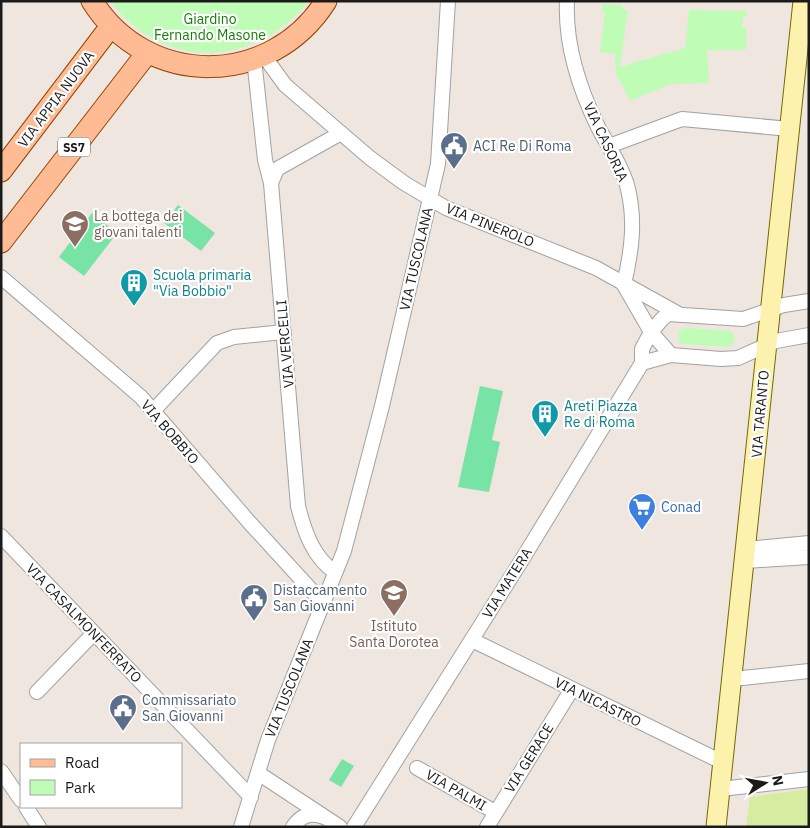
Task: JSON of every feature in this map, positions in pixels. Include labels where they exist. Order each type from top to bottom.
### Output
[{"type":"main road","points":[[92,1],[111,26],[129,42],[147,53],[172,63],[194,66],[223,65],[259,57],[279,49],[297,36],[326,1]]},
{"type":"main road","name":"VIA TARANTO","points":[[716,827],[804,1]]},
{"type":"main road","name":"VIA APPIA NUOVA","points":[[1,171],[111,26]]},
{"type":"main road","name":"SS7","points":[[1,242],[147,53]]},
{"type":"street","name":"VIA TUSCOLANA","points":[[243,826],[268,740],[335,572],[355,512],[382,406],[438,164],[448,1]]},
{"type":"street","name":"VIA CASORIA","points":[[567,1],[568,35],[576,70],[590,111],[624,177],[632,215],[631,254],[624,284]]},
{"type":"street","name":"VIA PINEROLO","points":[[259,57],[281,81],[379,165],[430,199],[446,208],[596,268],[677,313]]},
{"type":"street","name":"VIA VERCELLI","points":[[259,57],[265,160],[271,183],[298,506],[311,544],[323,562],[335,572]]},
{"type":"street","points":[[609,146],[682,119],[790,129]]},
{"type":"street","points":[[271,183],[277,170],[341,132]]},
{"type":"street","name":"VIA BOBBIO","points":[[1,277],[132,389],[323,603]]},
{"type":"street","points":[[624,284],[650,332],[671,355]]},
{"type":"street","points":[[809,301],[770,309],[738,319],[677,313],[666,315],[650,332],[642,350],[642,363],[671,355],[730,359],[747,355],[782,339],[809,335]]},
{"type":"street","points":[[153,411],[217,343],[234,337],[284,332]]},
{"type":"street","name":"VIA MATERA","points":[[354,827],[472,640],[642,363]]},
{"type":"street","name":"VIA CASALMONFERRATO","points":[[1,536],[251,797]]},
{"type":"street","points":[[746,555],[809,543]]},
{"type":"street","points":[[746,555],[809,557]]},
{"type":"street","points":[[37,692],[94,633]]},
{"type":"street","name":"VIA NICASTRO","points":[[472,640],[724,763]]},
{"type":"street","points":[[733,679],[809,671]]},
{"type":"street","name":"VIA GERACE","points":[[487,827],[572,689]]},
{"type":"street","name":"VIA PALMI","points":[[417,768],[495,812]]},
{"type":"street","points":[[1,771],[20,799]]},
{"type":"street","points":[[258,773],[340,827]]},
{"type":"street","points":[[721,789],[809,779]]},
{"type":"street","points":[[27,808],[39,827]]},
{"type":"street","points":[[293,827],[298,819],[307,815],[314,814],[327,818]]},
{"type":"green space","name":"Giardino Fernando Masone","points":[[110,1],[309,1],[287,23],[263,39],[237,49],[210,53],[182,50],[156,40],[132,24]]},
{"type":"green space","points":[[603,4],[621,5],[625,10],[628,10],[620,67],[685,48],[689,10],[747,11],[746,17],[743,16],[742,27],[746,28],[746,50],[707,50],[709,83],[670,84],[630,101],[618,77],[616,77],[615,54],[600,52],[605,11],[601,10]]},
{"type":"green space","points":[[178,205],[215,233],[201,251],[164,223]]},
{"type":"green space","points":[[92,213],[117,233],[84,276],[59,257]]},
{"type":"green space","points":[[685,328],[729,331],[733,333],[735,339],[733,344],[728,347],[684,344],[679,342],[678,335],[680,330]]},
{"type":"green space","points":[[480,386],[503,391],[492,440],[500,442],[489,492],[458,487]]},
{"type":"green space","points":[[342,759],[354,766],[341,787],[329,780]]},
{"type":"green space","points":[[809,789],[809,827],[746,827],[750,797]]},
{"type":"place","name":"ACI Re Di Roma","points":[[454,170]]},
{"type":"place","name":"La bottega dei giovani talenti","points":[[75,248]]},
{"type":"place","name":"Scuola primaria \"Via Bobbio\"","points":[[134,307]]},
{"type":"place","name":"Areti Piazza Re di Roma","points":[[545,438]]},
{"type":"place","name":"Conad","points":[[642,531]]},
{"type":"place","name":"Istituto Santa Dorotea","points":[[394,617]]},
{"type":"place","name":"Distaccamento San Giovanni","points":[[254,622]]},
{"type":"place","name":"Commissariato San Giovanni","points":[[123,732]]}]
